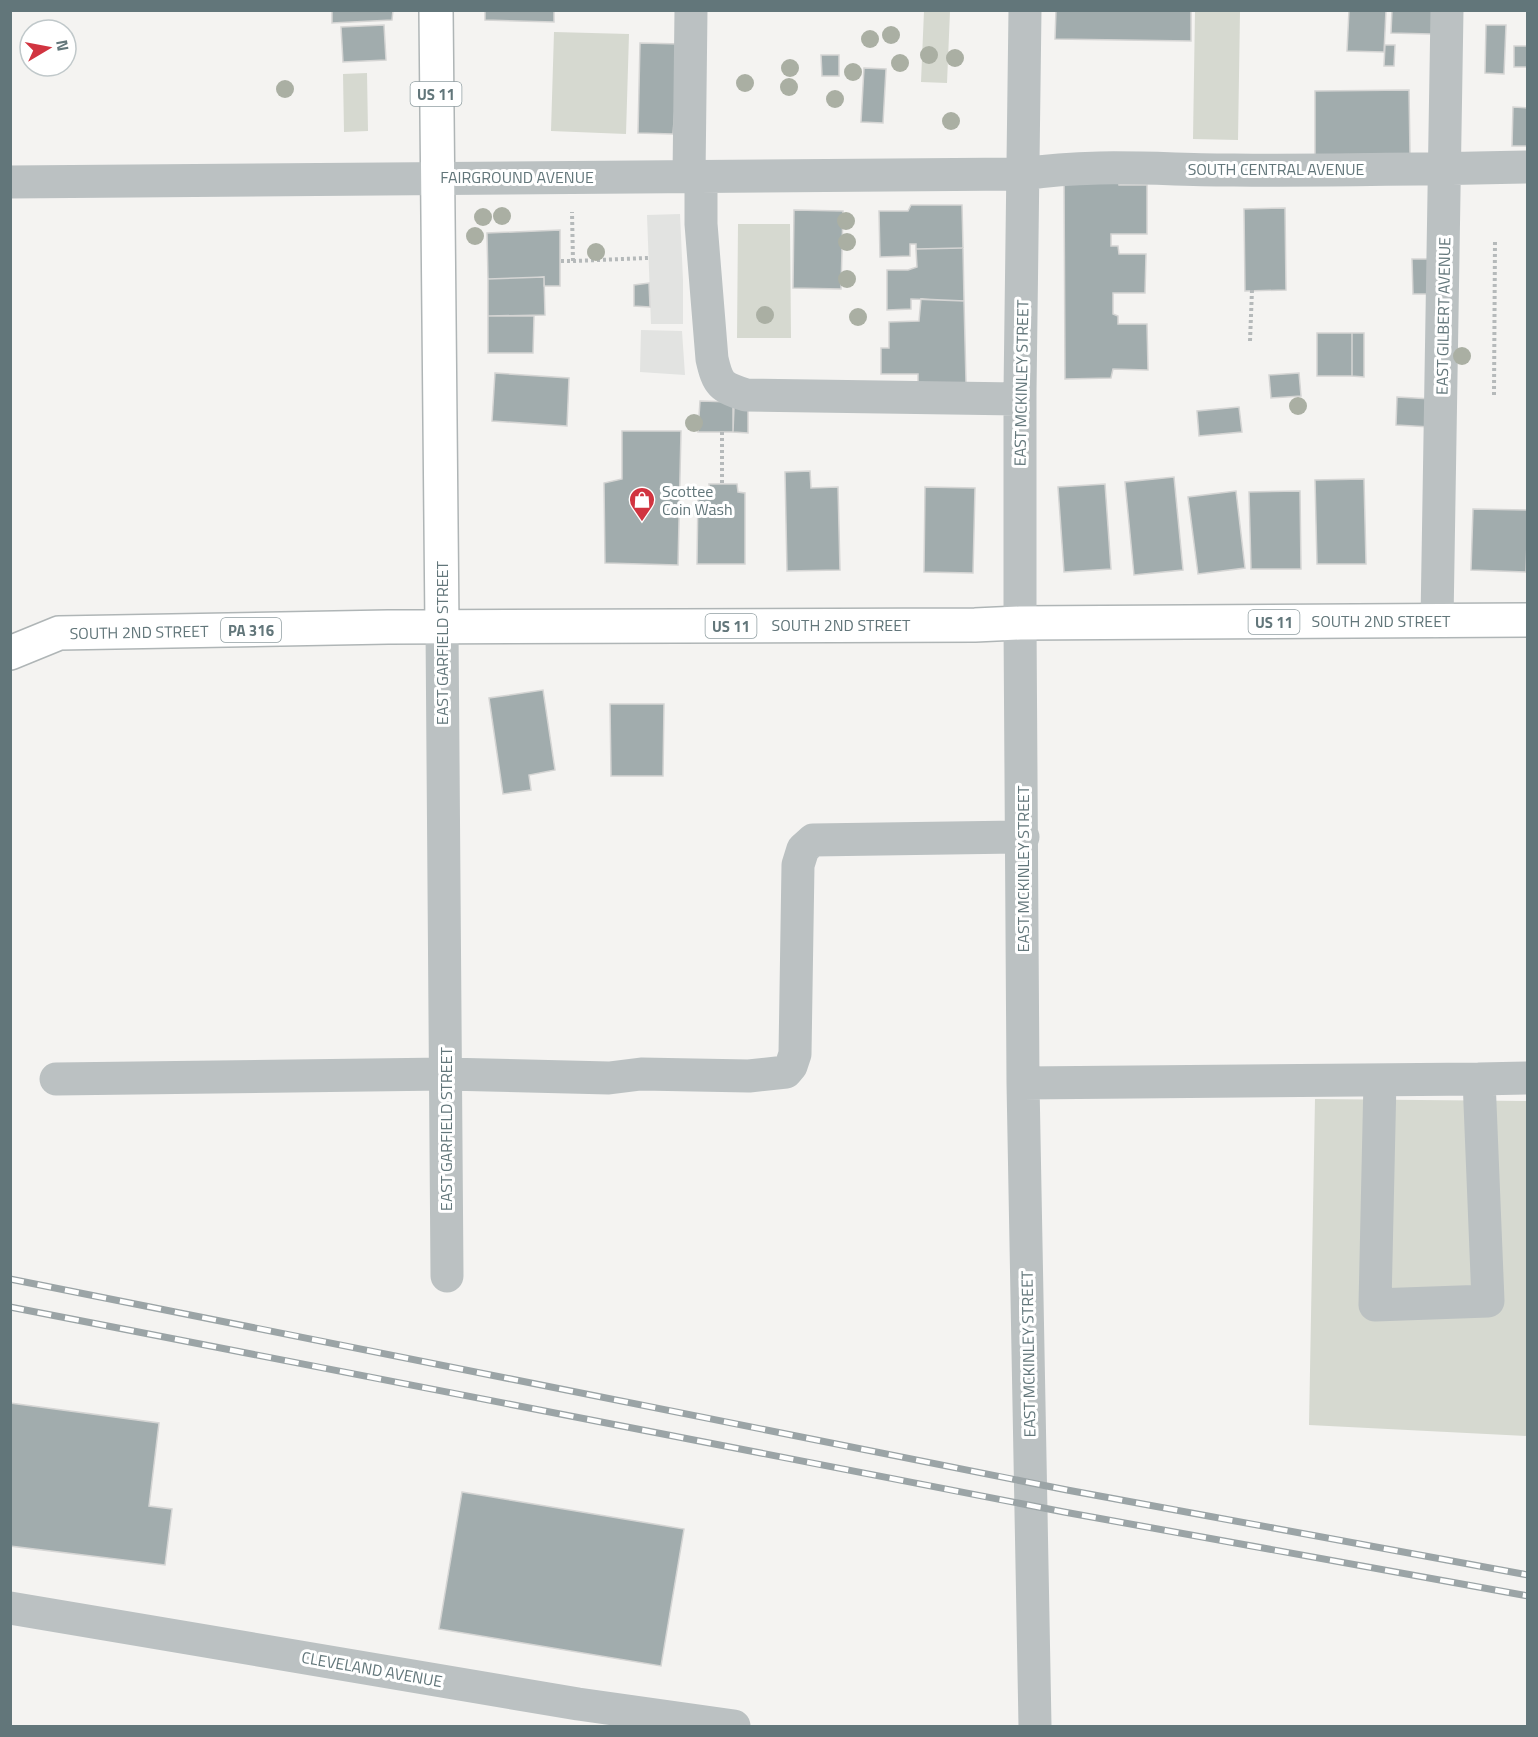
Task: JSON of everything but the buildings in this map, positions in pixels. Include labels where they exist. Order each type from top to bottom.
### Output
[{"type":"main road","name":"EAST GARFIELD STREET","points":[[436,10],[442,627]]},
{"type":"main road","name":"SOUTH 2ND STREET","points":[[59,633],[442,627],[1527,620]]},
{"type":"main road","name":"PA 316","points":[[10,653],[59,633]]},
{"type":"street","points":[[691,10],[695,176],[712,359],[716,379],[729,390],[746,395],[1020,399]]},
{"type":"street","name":"EAST MCKINLEY STREET","points":[[1025,10],[1020,399],[1020,623],[1023,1083],[1035,1726]]},
{"type":"street","name":"EAST GILBERT AVENUE","points":[[1437,621],[1447,10]]},
{"type":"street","name":"SOUTH CENTRAL AVENUE","points":[[1024,174],[1049,170],[1110,168],[1232,170],[1527,167]]},
{"type":"street","name":"FAIRGROUND AVENUE","points":[[10,182],[1024,174]]},
{"type":"street","name":"EAST GARFIELD STREET","points":[[442,627],[447,1276]]},
{"type":"street","name":"SOUTH 2ND STREET","points":[[10,633],[59,633]]},
{"type":"street","points":[[56,1079],[445,1074],[609,1078],[641,1074],[749,1076],[786,1072],[795,1054],[798,865],[803,849],[813,840],[1023,837]]},
{"type":"street","points":[[1023,1083],[1527,1078]]},
{"type":"street","points":[[1380,1080],[1375,1305],[1488,1301],[1479,1079]]},
{"type":"street","name":"CLEVELAND AVENUE","points":[[10,1608],[576,1715],[734,1726]]},
{"type":"path","points":[[572,212],[573,261]]},
{"type":"path","points":[[1494,395],[1495,240]]},
{"type":"path","points":[[561,261],[648,258]]},
{"type":"path","points":[[1250,341],[1252,290]]},
{"type":"path","points":[[722,432],[722,484]]},
{"type":"shaded area","points":[[924,11],[950,11],[947,83],[921,82]]},
{"type":"shaded area","points":[[1195,11],[1240,11],[1238,140],[1193,139]]},
{"type":"shaded area","points":[[554,32],[629,34],[626,134],[551,131]]},
{"type":"shaded area","points":[[367,73],[368,131],[344,132],[343,74]]},
{"type":"shaded area","points":[[680,214],[683,324],[651,324],[647,215]]},
{"type":"shaded area","points":[[738,224],[790,224],[791,338],[737,338]]},
{"type":"shaded area","points":[[641,330],[682,331],[685,375],[640,372]]},
{"type":"shaded area","points":[[1315,1099],[1527,1101],[1527,1436],[1309,1425]]},
{"type":"railway","points":[[10,1279],[1067,1490],[1528,1575]]},
{"type":"railway","points":[[10,1307],[1064,1512],[1528,1596]]},
{"type":"place","name":"Scottee Coin Wash","points":[[642,523]]}]
